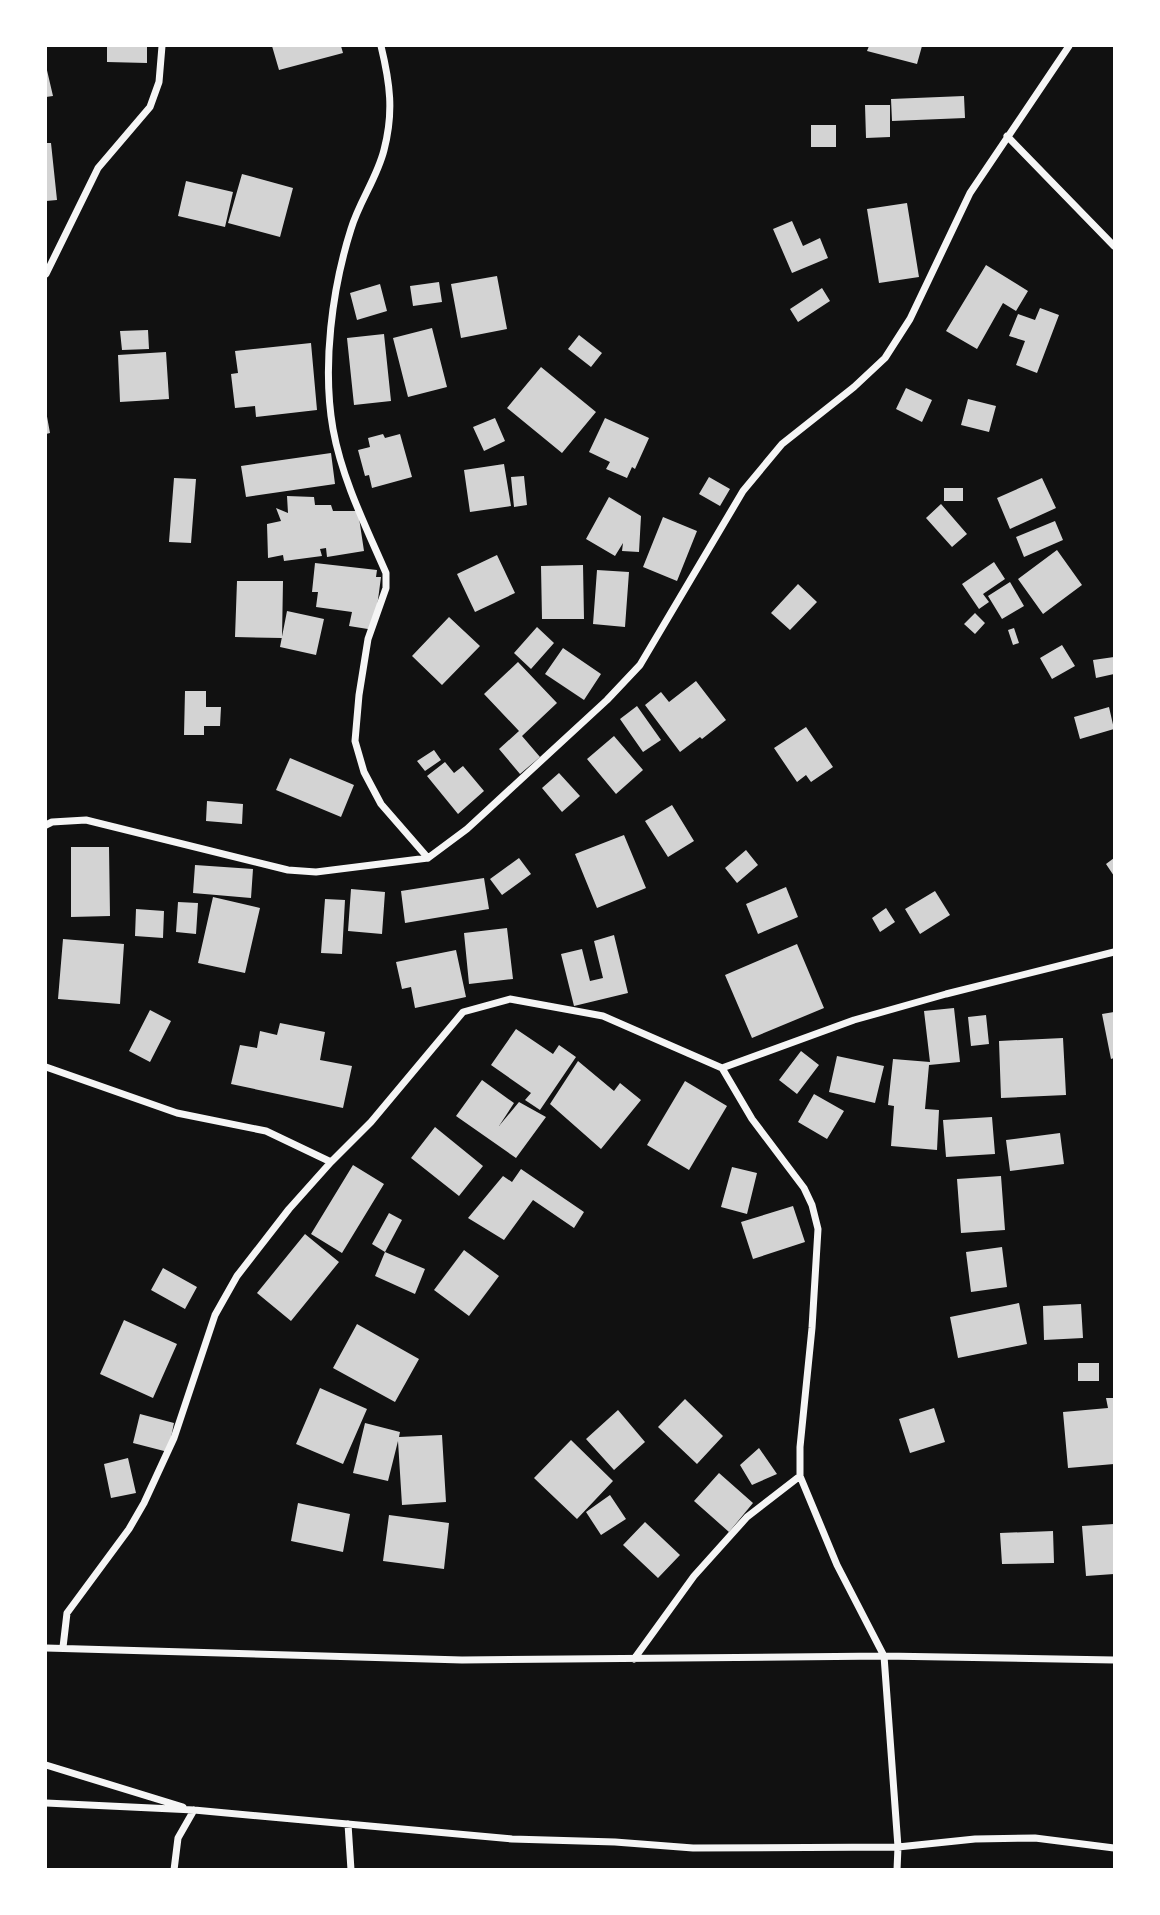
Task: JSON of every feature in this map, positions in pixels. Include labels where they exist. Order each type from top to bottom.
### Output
[{"type":"street","points":[[46,274],[98,168],[150,107],[159,82],[162,46]]},
{"type":"street","points":[[381,46],[392,103],[384,151],[351,228],[342,266],[329,338],[329,390],[333,429],[346,479],[386,573],[386,588],[368,639],[355,741],[364,772],[381,804],[428,858]]},
{"type":"street","points":[[46,825],[52,822],[86,820],[288,870],[302,871],[347,869],[428,858],[467,829],[607,700],[640,665],[743,491],[782,444],[854,387],[885,358],[910,319],[971,192],[1069,46]]},
{"type":"street","points":[[1007,136],[1115,246]]},
{"type":"street","points":[[722,1068],[854,1020],[1115,952]]},
{"type":"street","points":[[63,1647],[67,1613],[129,1530],[169,1449],[215,1315],[237,1276],[289,1209],[331,1161],[371,1122],[463,1012],[510,999],[603,1016],[722,1068],[752,1119],[804,1188],[812,1205],[818,1228],[800,1476],[837,1565],[884,1656],[898,1847],[897,1870]]},
{"type":"street","points":[[46,1067],[177,1113],[266,1131],[331,1161]]},
{"type":"street","points":[[634,1659],[694,1576],[747,1517],[800,1476]]},
{"type":"street","points":[[46,1648],[462,1660],[884,1656],[1115,1660]]},
{"type":"street","points":[[46,1765],[194,1810]]},
{"type":"street","points":[[46,1803],[194,1810],[512,1839],[693,1848],[898,1847],[975,1839],[1035,1838],[1115,1848]]},
{"type":"street","points":[[174,1870],[178,1838],[194,1810]]},
{"type":"street","points":[[348,1824],[351,1870]]},
{"type":"building","points":[[107,46],[147,46],[147,63],[107,62]]},
{"type":"building","points":[[272,46],[341,46],[343,53],[279,70]]},
{"type":"building","points":[[869,46],[922,46],[917,64],[867,51]]},
{"type":"building","points":[[46,66],[53,96],[46,97]]},
{"type":"building","points":[[964,96],[965,118],[892,121],[891,99]]},
{"type":"building","points":[[865,105],[890,105],[890,137],[866,138]]},
{"type":"building","points":[[811,125],[836,125],[836,147],[811,147]]},
{"type":"building","points":[[46,143],[51,143],[57,200],[46,201]]},
{"type":"building","points":[[242,174],[293,188],[280,237],[228,223]]},
{"type":"building","points":[[186,181],[233,192],[225,227],[178,216]]},
{"type":"building","points":[[907,203],[919,277],[879,283],[867,209]]},
{"type":"building","points":[[792,221],[803,246],[820,238],[828,258],[792,273],[773,229]]},
{"type":"building","points":[[986,265],[1028,291],[1016,311],[1003,303],[977,349],[946,331]]},
{"type":"building","points":[[497,276],[507,329],[461,338],[451,284]]},
{"type":"building","points":[[439,282],[442,302],[413,306],[410,286]]},
{"type":"building","points":[[380,284],[387,311],[357,320],[350,293]]},
{"type":"building","points":[[822,288],[830,301],[798,322],[790,309]]},
{"type":"building","points":[[1040,308],[1059,315],[1037,373],[1016,365],[1025,341],[1009,336],[1018,314],[1035,320]]},
{"type":"building","points":[[432,328],[447,387],[408,397],[393,338]]},
{"type":"building","points":[[148,330],[149,349],[122,350],[120,331]]},
{"type":"building","points":[[384,334],[391,401],[354,405],[347,338]]},
{"type":"building","points":[[579,335],[602,353],[591,367],[568,349]]},
{"type":"building","points":[[311,343],[317,410],[256,417],[255,406],[235,408],[231,374],[238,373],[235,351]]},
{"type":"building","points":[[166,352],[169,399],[120,402],[118,355]]},
{"type":"building","points":[[541,367],[596,412],[562,453],[507,408]]},
{"type":"building","points":[[906,388],[932,400],[922,422],[896,409]]},
{"type":"building","points":[[968,399],[996,406],[989,432],[961,425]]},
{"type":"building","points":[[46,411],[50,433],[46,434]]},
{"type":"building","points":[[495,418],[505,441],[484,451],[473,427]]},
{"type":"building","points":[[605,418],[649,438],[635,469],[632,467],[627,478],[606,469],[610,462],[589,452]]},
{"type":"building","points":[[383,434],[385,438],[400,434],[412,477],[372,488],[369,475],[365,476],[358,450],[370,447],[368,438]]},
{"type":"building","points":[[331,453],[335,484],[246,497],[241,466]]},
{"type":"building","points":[[504,464],[511,506],[470,512],[464,470]]},
{"type":"building","points":[[524,476],[527,505],[514,507],[511,477]]},
{"type":"building","points":[[709,477],[730,489],[720,506],[699,494]]},
{"type":"building","points":[[174,478],[196,479],[191,543],[169,542]]},
{"type":"building","points":[[1042,478],[1056,508],[1010,529],[997,498]]},
{"type":"building","points":[[944,488],[963,488],[963,501],[944,501]]},
{"type":"building","points":[[287,496],[314,497],[315,505],[331,505],[333,511],[358,511],[364,551],[327,557],[326,548],[320,549],[322,556],[284,561],[283,555],[268,558],[267,524],[281,521],[276,508],[288,513]]},
{"type":"building","points":[[609,497],[641,516],[639,552],[622,551],[623,543],[615,556],[586,539]]},
{"type":"building","points":[[941,504],[967,534],[952,547],[926,518]]},
{"type":"building","points":[[663,517],[697,531],[677,581],[643,567]]},
{"type":"building","points":[[1055,521],[1063,540],[1024,557],[1016,537]]},
{"type":"building","points":[[1057,550],[1082,585],[1043,614],[1018,579]]},
{"type":"building","points":[[497,555],[515,593],[475,612],[457,574]]},
{"type":"building","points":[[994,562],[1005,579],[983,594],[989,602],[979,609],[962,584]]},
{"type":"building","points":[[315,563],[377,570],[376,577],[381,577],[374,630],[349,626],[352,612],[316,607],[318,592],[312,592]]},
{"type":"building","points":[[583,565],[584,619],[542,619],[541,566]]},
{"type":"building","points":[[597,570],[629,572],[625,627],[593,624]]},
{"type":"building","points":[[237,581],[283,581],[282,638],[235,637]]},
{"type":"building","points":[[1010,582],[1024,606],[1002,619],[988,596]]},
{"type":"building","points":[[798,584],[817,602],[790,630],[771,613]]},
{"type":"building","points":[[287,611],[324,619],[316,655],[280,647]]},
{"type":"building","points":[[975,613],[985,623],[975,634],[964,624]]},
{"type":"building","points":[[449,617],[480,646],[442,685],[412,656]]},
{"type":"building","points":[[537,627],[554,643],[531,669],[514,653]]},
{"type":"building","points":[[1014,628],[1019,643],[1013,645],[1008,630]]},
{"type":"building","points":[[1062,645],[1075,666],[1052,679],[1040,658]]},
{"type":"building","points":[[563,648],[601,674],[584,700],[545,674]]},
{"type":"building","points":[[1114,657],[1114,674],[1096,678],[1093,660]]},
{"type":"building","points":[[518,662],[557,703],[522,736],[540,757],[520,774],[499,749],[519,731],[484,694]]},
{"type":"building","points":[[696,681],[726,720],[680,752],[645,705],[661,692],[669,702]]},
{"type":"building","points":[[185,691],[206,691],[206,707],[221,707],[220,726],[204,726],[204,735],[184,735]]},
{"type":"building","points":[[637,706],[661,740],[643,752],[620,719]]},
{"type":"building","points":[[1109,707],[1114,729],[1080,739],[1074,717]]},
{"type":"building","points":[[806,727],[833,767],[811,782],[806,775],[797,782],[774,748]]},
{"type":"building","points":[[614,736],[643,770],[616,794],[587,759]]},
{"type":"building","points":[[434,750],[441,760],[425,771],[417,761]]},
{"type":"building","points":[[290,758],[354,785],[341,817],[276,790]]},
{"type":"building","points":[[445,762],[454,773],[463,766],[484,791],[458,814],[427,776]]},
{"type":"building","points":[[559,773],[580,796],[562,812],[542,788]]},
{"type":"building","points":[[207,801],[243,804],[242,824],[206,821]]},
{"type":"building","points":[[672,805],[694,841],[668,857],[645,821]]},
{"type":"building","points":[[624,835],[646,888],[597,908],[575,854]]},
{"type":"building","points":[[71,847],[109,847],[110,916],[71,917]]},
{"type":"building","points":[[746,850],[758,865],[737,883],[725,868]]},
{"type":"building","points":[[519,858],[531,874],[502,895],[490,879]]},
{"type":"building","points":[[1114,858],[1114,876],[1106,864]]},
{"type":"building","points":[[195,865],[253,869],[251,898],[193,893]]},
{"type":"building","points":[[484,878],[489,909],[405,923],[401,891]]},
{"type":"building","points":[[786,887],[798,917],[758,934],[746,904]]},
{"type":"building","points":[[351,889],[385,892],[382,934],[348,931]]},
{"type":"building","points":[[935,891],[950,915],[920,934],[905,909]]},
{"type":"building","points":[[213,897],[260,908],[245,973],[198,963]]},
{"type":"building","points":[[325,899],[345,900],[342,954],[321,953]]},
{"type":"building","points":[[178,902],[198,903],[196,934],[176,932]]},
{"type":"building","points":[[886,908],[895,922],[880,932],[872,918]]},
{"type":"building","points":[[136,909],[164,911],[163,938],[135,936]]},
{"type":"building","points":[[507,928],[513,979],[469,984],[464,933]]},
{"type":"building","points":[[614,935],[628,993],[574,1006],[561,954],[582,949],[590,981],[603,978],[594,941]]},
{"type":"building","points":[[63,939],[124,944],[120,1004],[58,999]]},
{"type":"building","points":[[797,944],[824,1008],[752,1038],[725,975]]},
{"type":"building","points":[[456,950],[466,997],[415,1008],[411,987],[402,989],[396,962]]},
{"type":"building","points":[[954,1008],[960,1062],[929,1065],[925,1109],[939,1110],[937,1150],[891,1146],[894,1106],[888,1105],[893,1059],[930,1062],[924,1011]]},
{"type":"building","points":[[150,1010],[171,1021],[150,1062],[129,1051]]},
{"type":"building","points":[[1114,1012],[1114,1058],[1111,1059],[1102,1014]]},
{"type":"building","points":[[986,1015],[989,1044],[971,1046],[968,1017]]},
{"type":"building","points":[[280,1023],[325,1032],[320,1060],[352,1066],[343,1108],[231,1084],[240,1045],[257,1048],[260,1031],[277,1035]]},
{"type":"building","points":[[516,1029],[553,1054],[559,1045],[576,1057],[540,1110],[525,1100],[531,1093],[491,1065]]},
{"type":"building","points":[[1063,1038],[1066,1095],[1001,1098],[999,1041]]},
{"type":"building","points":[[801,1051],[819,1065],[797,1094],[779,1080]]},
{"type":"building","points":[[837,1056],[884,1066],[875,1103],[829,1092]]},
{"type":"building","points":[[578,1061],[614,1091],[620,1083],[641,1100],[601,1149],[550,1104]]},
{"type":"building","points":[[482,1080],[514,1103],[499,1126],[519,1102],[546,1117],[516,1158],[456,1116]]},
{"type":"building","points":[[685,1081],[727,1106],[689,1170],[647,1145]]},
{"type":"building","points":[[814,1094],[844,1111],[827,1139],[798,1122]]},
{"type":"building","points":[[992,1117],[995,1154],[946,1157],[943,1120]]},
{"type":"building","points":[[435,1127],[483,1166],[459,1196],[411,1158]]},
{"type":"building","points":[[1060,1133],[1064,1164],[1010,1171],[1006,1140]]},
{"type":"building","points":[[353,1165],[384,1184],[342,1253],[311,1234]]},
{"type":"building","points":[[732,1167],[757,1173],[747,1214],[721,1207]]},
{"type":"building","points":[[521,1169],[584,1212],[574,1228],[533,1200],[504,1240],[468,1218],[503,1176],[512,1182]]},
{"type":"building","points":[[1001,1176],[1005,1230],[961,1233],[957,1179]]},
{"type":"building","points":[[793,1206],[805,1242],[753,1259],[741,1222]]},
{"type":"building","points":[[389,1213],[402,1220],[385,1252],[372,1244]]},
{"type":"building","points":[[305,1234],[339,1262],[291,1321],[257,1293]]},
{"type":"building","points":[[1002,1247],[1007,1287],[971,1292],[966,1252]]},
{"type":"building","points":[[464,1250],[499,1276],[469,1316],[434,1290]]},
{"type":"building","points":[[385,1252],[425,1269],[415,1294],[375,1276]]},
{"type":"building","points":[[163,1268],[197,1287],[185,1309],[151,1290]]},
{"type":"building","points":[[1019,1303],[1027,1344],[958,1358],[950,1317]]},
{"type":"building","points":[[1081,1304],[1083,1338],[1044,1340],[1043,1306]]},
{"type":"building","points":[[124,1320],[177,1344],[153,1398],[100,1374]]},
{"type":"building","points":[[357,1324],[419,1359],[395,1402],[333,1368]]},
{"type":"building","points":[[1078,1363],[1099,1363],[1099,1381],[1078,1381]]},
{"type":"building","points":[[320,1388],[367,1409],[343,1464],[296,1444]]},
{"type":"building","points":[[1106,1398],[1114,1398],[1114,1464],[1068,1468],[1063,1412],[1108,1408]]},
{"type":"building","points":[[685,1399],[723,1436],[697,1464],[658,1427]]},
{"type":"building","points":[[934,1408],[945,1442],[910,1453],[899,1419]]},
{"type":"building","points":[[618,1410],[645,1442],[614,1470],[586,1439]]},
{"type":"building","points":[[140,1414],[174,1423],[168,1452],[133,1443]]},
{"type":"building","points":[[365,1423],[400,1432],[399,1437],[442,1435],[446,1502],[402,1505],[398,1441],[388,1481],[353,1473]]},
{"type":"building","points":[[571,1440],[613,1481],[577,1519],[534,1478]]},
{"type":"building","points":[[759,1448],[777,1474],[752,1485],[740,1465]]},
{"type":"building","points":[[128,1458],[136,1493],[111,1498],[104,1464]]},
{"type":"building","points":[[719,1473],[753,1503],[729,1532],[694,1501]]},
{"type":"building","points":[[610,1495],[626,1519],[601,1535],[586,1512]]},
{"type":"building","points":[[298,1503],[350,1514],[343,1552],[291,1541]]},
{"type":"building","points":[[389,1515],[449,1523],[444,1569],[383,1561]]},
{"type":"building","points":[[645,1522],[680,1555],[658,1578],[623,1545]]},
{"type":"building","points":[[1114,1524],[1114,1574],[1086,1576],[1082,1526]]},
{"type":"building","points":[[1053,1531],[1054,1563],[1002,1564],[1000,1533]]}]
